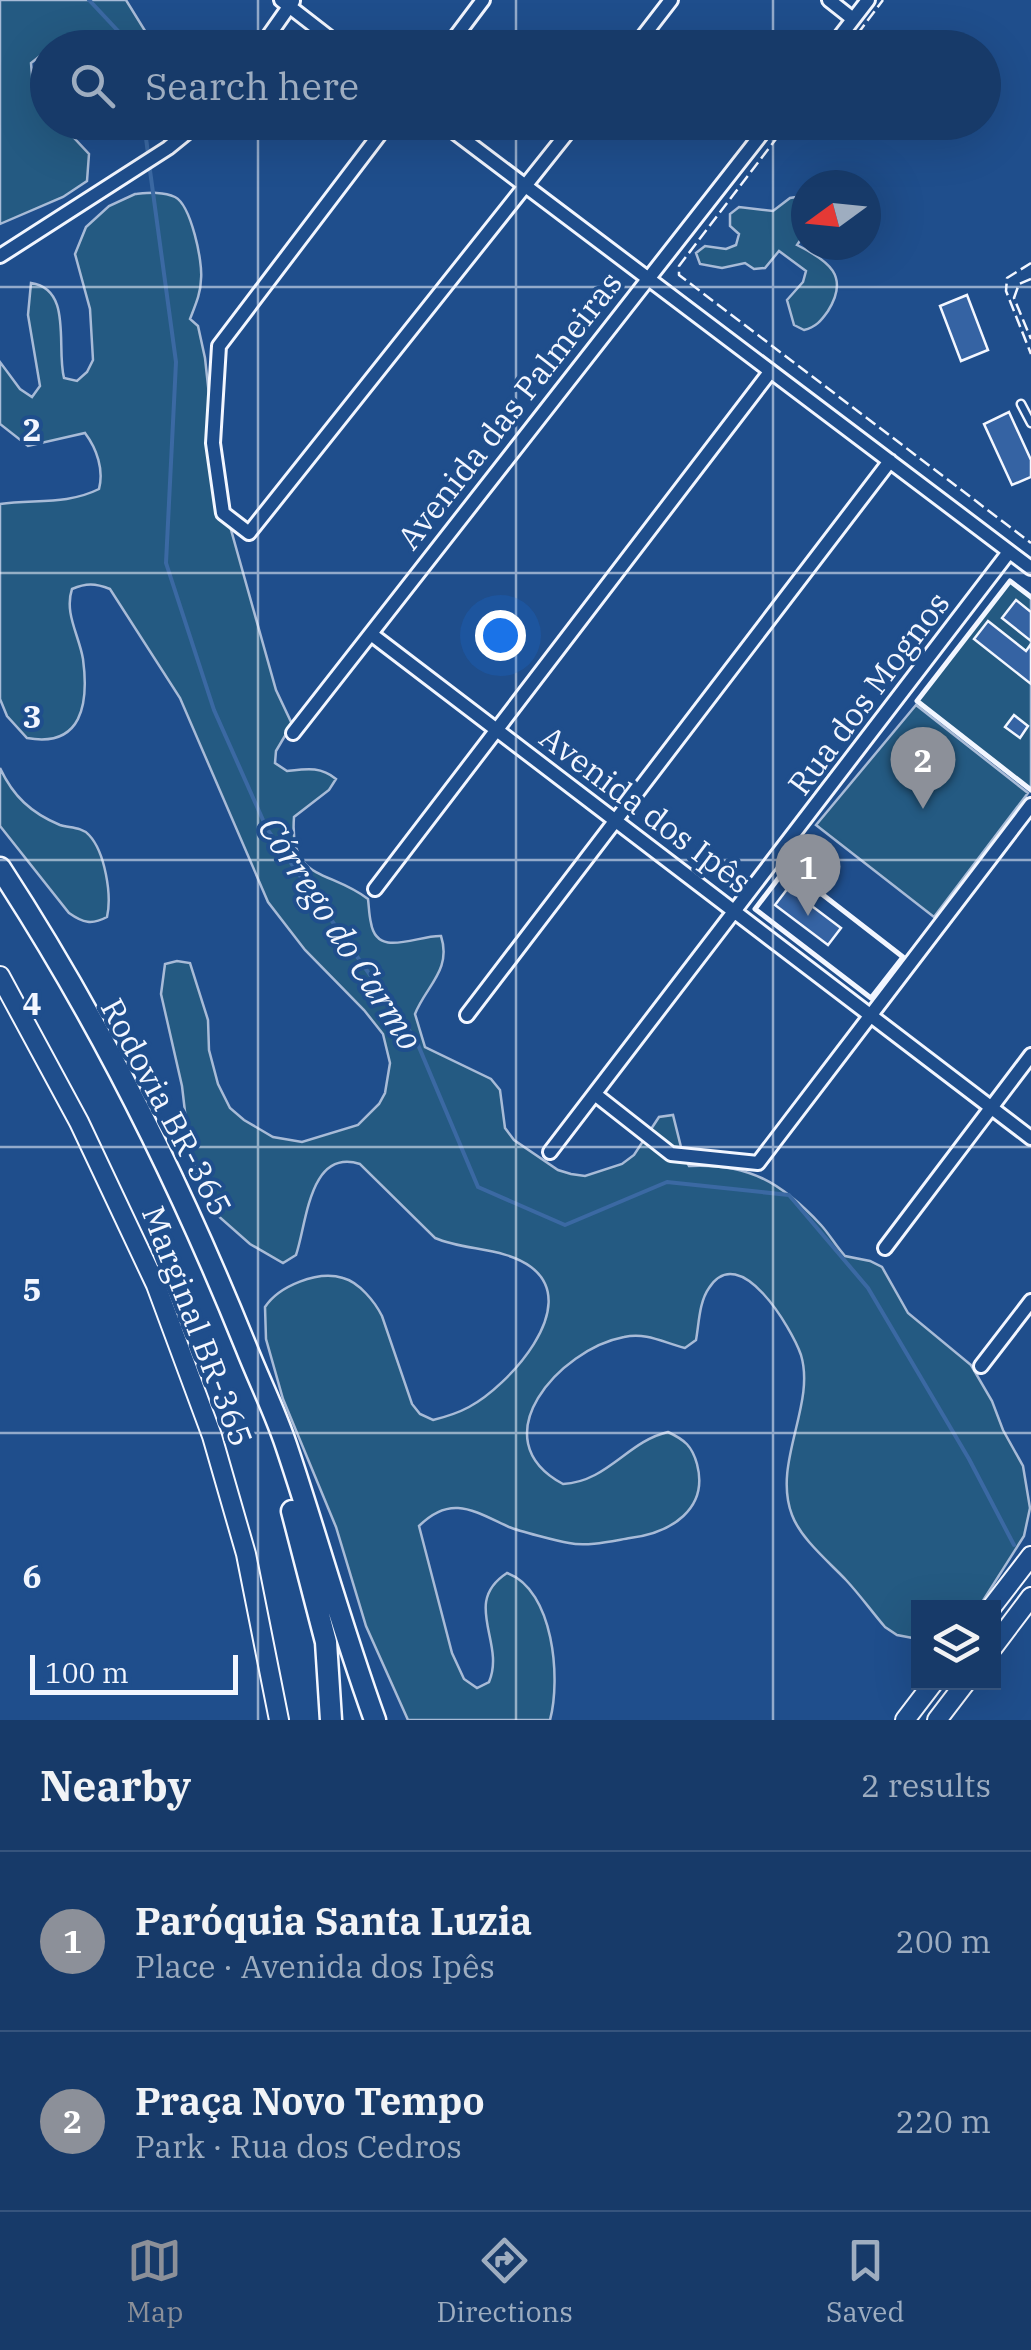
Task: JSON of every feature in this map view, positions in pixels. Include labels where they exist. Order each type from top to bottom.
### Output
[{"type":"main road","name":"Rodovia BR-365","points":[[0,868],[28,910],[118,1072],[199,1230],[285,1443],[342,1632],[374,1720]]},
{"type":"main road","name":"Rodovia BR-365","points":[[260,1383],[326,1642],[331,1720]]},
{"type":"street","points":[[460,30],[483,0]]},
{"type":"street","points":[[648,30],[671,0]]},
{"type":"street","points":[[829,0],[854,19]]},
{"type":"street","points":[[845,30],[868,0]]},
{"type":"street","points":[[271,30],[288,2],[321,30]]},
{"type":"street","points":[[0,256],[178,140]]},
{"type":"street","points":[[375,140],[219,346],[213,442],[223,513],[249,533],[562,140]]},
{"type":"street","points":[[465,140],[1031,568]]},
{"type":"street","name":"Avenida das Palmeiras","points":[[293,734],[757,140]]},
{"type":"street","points":[[375,889],[770,372]]},
{"type":"street","points":[[467,1015],[890,461]]},
{"type":"street","name":"Rua dos Mognos","points":[[550,1152],[1009,552]]},
{"type":"street","name":"Avenida dos Ipês","points":[[371,634],[1031,1138]]},
{"type":"street","points":[[596,1095],[671,1154],[758,1163],[1031,806]]},
{"type":"street","name":"Marginal BR-365","points":[[0,976],[79,1122],[156,1284],[222,1470],[246,1554],[279,1720]]},
{"type":"street","points":[[885,1248],[1031,1055]]},
{"type":"street","points":[[981,1366],[1031,1301]]},
{"type":"street","points":[[997,1600],[1031,1556]]},
{"type":"street","points":[[1001,1637],[1031,1597]]},
{"type":"street","points":[[905,1720],[928,1690]]},
{"type":"street","points":[[937,1720],[960,1690]]},
{"type":"lane","points":[[1021,404],[1031,423]]},
{"type":"shaded area","points":[[0,0],[126,0],[145,30],[30,30],[30,140],[76,140],[89,154],[87,181],[63,197],[0,224]]},
{"type":"shaded area","points":[[135,194],[175,197],[186,211],[195,235],[201,284],[190,319],[198,326],[205,358],[219,487],[276,690],[292,724],[276,751],[275,763],[287,771],[318,770],[336,779],[329,790],[294,817],[298,853],[314,871],[368,899],[371,923],[381,940],[399,943],[441,936],[441,968],[415,1014],[425,1047],[491,1079],[500,1090],[505,1128],[514,1140],[558,1170],[585,1176],[622,1164],[634,1155],[659,1117],[673,1115],[689,1166],[729,1168],[762,1178],[792,1197],[845,1256],[882,1267],[908,1313],[971,1365],[1023,1466],[1030,1508],[1024,1536],[983,1600],[911,1600],[911,1638],[897,1635],[885,1627],[808,1541],[796,1524],[787,1495],[790,1455],[803,1394],[801,1355],[763,1294],[735,1275],[721,1276],[703,1300],[696,1340],[685,1348],[640,1336],[600,1345],[554,1377],[538,1398],[529,1421],[528,1444],[539,1465],[563,1484],[592,1476],[654,1437],[668,1432],[679,1438],[693,1453],[699,1480],[692,1506],[683,1516],[645,1535],[584,1544],[521,1531],[463,1508],[442,1510],[419,1526],[452,1653],[464,1679],[477,1688],[489,1682],[493,1667],[486,1610],[487,1597],[494,1585],[507,1573],[535,1597],[544,1616],[554,1660],[550,1720],[408,1720],[366,1626],[336,1527],[283,1399],[266,1339],[265,1307],[280,1292],[311,1278],[333,1276],[355,1284],[382,1316],[412,1404],[420,1414],[433,1420],[469,1407],[502,1382],[534,1344],[549,1303],[545,1283],[531,1267],[497,1252],[435,1238],[360,1164],[343,1162],[320,1177],[296,1255],[283,1263],[250,1244],[216,1214],[201,1190],[189,1146],[182,1086],[161,994],[165,964],[190,963],[208,1020],[209,1050],[218,1084],[230,1108],[273,1137],[302,1142],[358,1125],[385,1093],[390,1063],[383,1034],[305,950],[268,902],[180,698],[110,589],[91,584],[72,589],[70,607],[83,659],[85,692],[78,719],[70,729],[60,736],[27,738],[7,716],[0,699],[0,504],[87,494],[99,489],[101,474],[85,433],[28,446],[0,424],[0,362],[20,389],[32,397],[40,386],[28,315],[31,283],[53,296],[58,308],[64,378],[77,381],[87,372],[93,360],[90,309],[75,254],[86,227],[109,206]]},
{"type":"shaded area","points":[[790,198],[791,260],[779,251],[765,268],[754,269],[745,263],[722,268],[700,264],[696,253],[705,246],[726,249],[736,245],[739,234],[730,226],[730,214],[739,207],[773,211]]},
{"type":"shaded area","points":[[791,260],[822,260],[833,271],[837,288],[823,318],[804,330],[794,325],[787,300],[803,282],[806,271]]},
{"type":"shaded area","points":[[1010,581],[1031,597],[1031,790],[917,701]]},
{"type":"shaded area","points":[[916,705],[1028,793],[934,917],[816,825]]},
{"type":"shaded area","points":[[0,768],[17,795],[32,809],[60,825],[83,830],[95,843],[106,874],[107,917],[88,922],[69,913],[0,826]]},
{"type":"building","points":[[967,295],[988,350],[961,361],[940,306]]},
{"type":"building","points":[[1009,412],[1031,460],[1031,477],[1012,485],[984,424]]},
{"type":"building","points":[[1016,600],[1031,612],[1031,641],[1002,618]]},
{"type":"building","points":[[988,621],[1026,651],[1031,644],[1031,684],[974,639]]},
{"type":"building","points":[[1014,715],[1028,726],[1020,738],[1005,727]]},
{"type":"building","points":[[788,888],[841,928],[828,945],[775,905]]},
{"type":"waterway","name":"Córrego do Carmo","points":[[89,0],[117,30]]},
{"type":"waterway","name":"Córrego do Carmo","points":[[146,140],[148,154]]},
{"type":"waterway","name":"Córrego do Carmo","points":[[149,163],[176,362],[166,563],[214,710],[267,829],[416,1040],[478,1187],[565,1225],[667,1182],[789,1195],[868,1288],[969,1459],[1014,1545]]},
{"type":"fence","points":[[860,30],[883,0]]},
{"type":"fence","points":[[775,140],[679,266],[679,275],[1031,543]]},
{"type":"fence","points":[[1031,263],[1007,278],[1006,291],[1031,354]]},
{"type":"fence","points":[[1031,279],[1019,284],[1014,298],[1031,339]]},
{"type":"wall","points":[[1031,597],[1010,581],[917,701],[1031,790]]},
{"type":"wall","points":[[787,867],[903,957],[871,998],[755,909],[787,867]]},
{"type":"place","name":"Praça Novo Tempo","points":[[923,809]]},
{"type":"place","name":"Paróquia Santa Luzia","points":[[808,916]]}]
